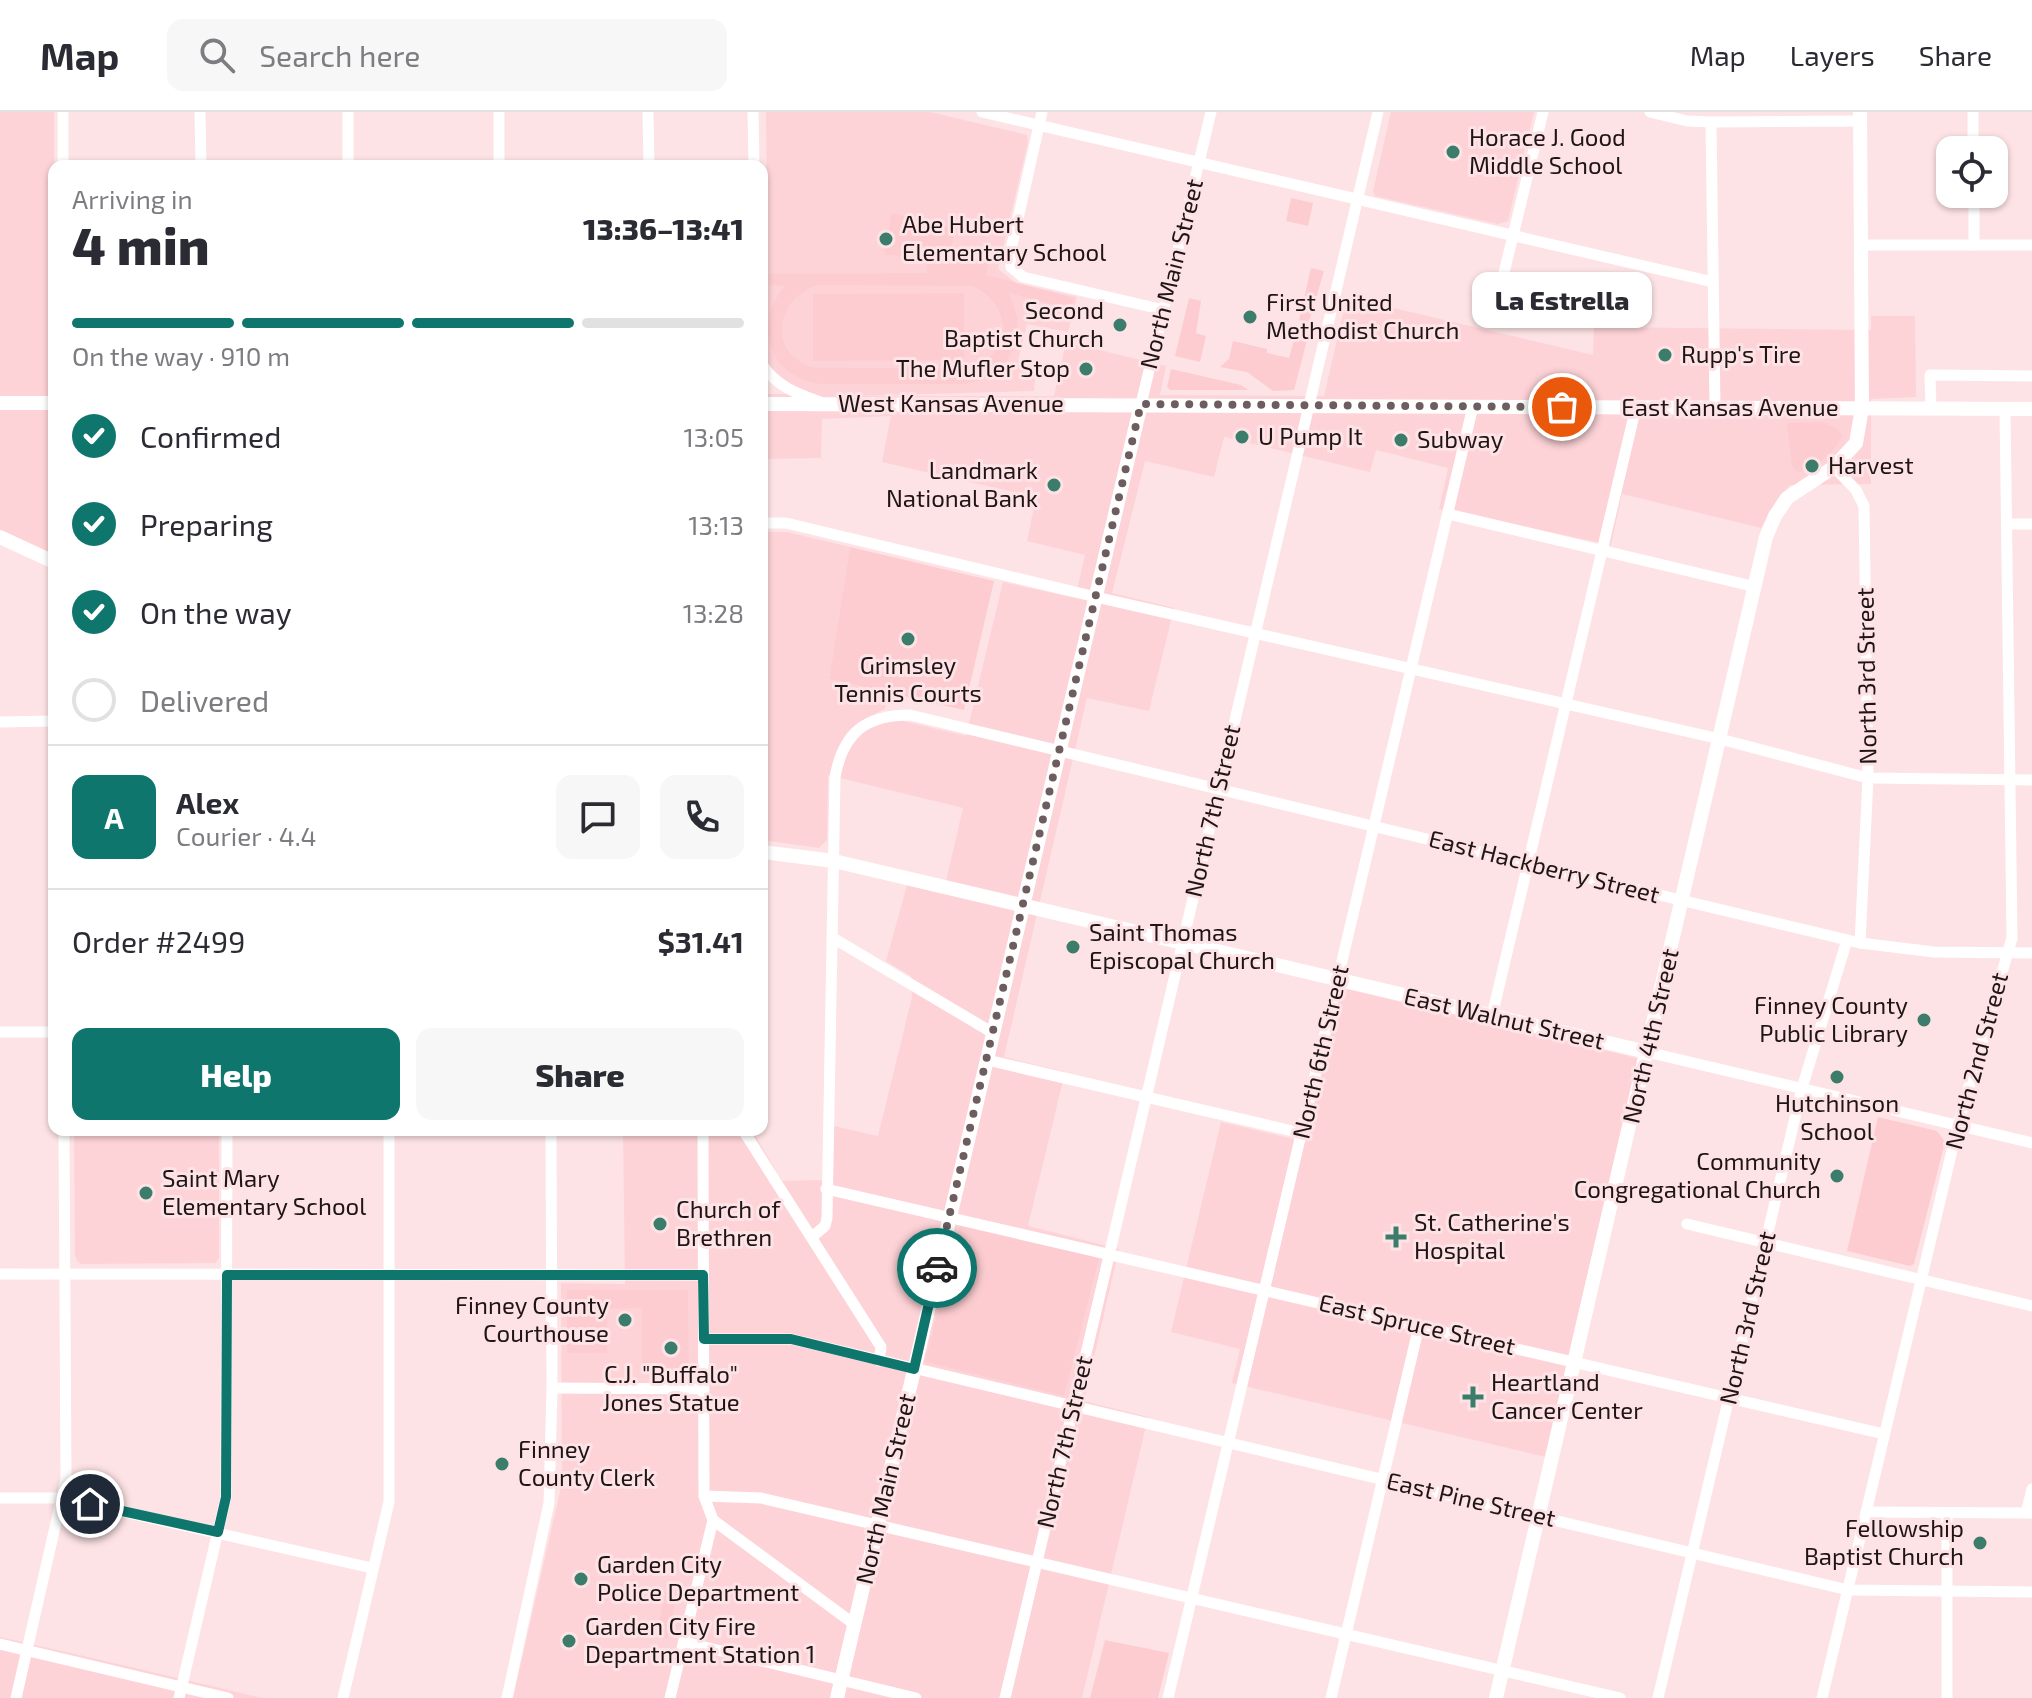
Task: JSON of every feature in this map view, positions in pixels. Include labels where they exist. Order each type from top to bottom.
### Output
[{"type":"main road","points":[[1860,117],[1862,408]]},
{"type":"main road","points":[[0,403],[48,403]]},
{"type":"main road","name":"West Kansas Avenue","points":[[768,404],[1141,404]]},
{"type":"main road","name":"East Kansas Avenue","points":[[1141,404],[2032,409]]},
{"type":"main road","name":"North Main Street","points":[[837,1698],[1141,404]]},
{"type":"main road","name":"North 4th Street","points":[[1496,1698],[1766,537],[1787,498],[1834,467],[1856,443],[1862,408]]},
{"type":"main road","points":[[0,537],[48,559]]},
{"type":"main road","name":"East Walnut Street","points":[[768,853],[834,861],[1647,1052]]},
{"type":"street","points":[[63,112],[63,160]]},
{"type":"street","points":[[200,112],[201,160]]},
{"type":"street","points":[[348,112],[348,160]]},
{"type":"street","points":[[499,112],[499,160]]},
{"type":"street","points":[[648,112],[649,160]]},
{"type":"street","points":[[753,112],[754,160]]},
{"type":"street","points":[[982,112],[1713,282]]},
{"type":"street","points":[[1042,112],[1010,254],[1011,267],[1023,277],[1164,310]]},
{"type":"street","name":"North Main Street","points":[[1141,404],[1211,112]]},
{"type":"street","name":"North 7th Street","points":[[1005,1698],[1378,112]]},
{"type":"street","points":[[1493,318],[1543,112]]},
{"type":"street","points":[[1650,112],[1687,121],[1711,122],[1860,117]]},
{"type":"street","points":[[1973,112],[1973,136]]},
{"type":"street","points":[[1711,122],[1715,407]]},
{"type":"street","points":[[1974,208],[1974,245]]},
{"type":"street","points":[[1862,245],[2032,245]]},
{"type":"street","points":[[768,373],[792,393],[828,404]]},
{"type":"street","points":[[1931,409],[1930,375],[2032,376]]},
{"type":"street","name":"North 6th Street","points":[[1168,1698],[1473,406]]},
{"type":"street","points":[[1492,1016],[1636,407]]},
{"type":"street","name":"North 2nd Street","points":[[1822,1698],[1958,1125],[2012,938],[2005,409]]},
{"type":"street","name":"North 3rd Street","points":[[1834,467],[1856,490],[1864,506],[1868,778],[1860,943]]},
{"type":"street","points":[[1448,514],[1756,587]]},
{"type":"street","points":[[768,523],[786,523],[1720,739],[1868,778],[2032,780]]},
{"type":"street","points":[[2007,524],[2032,524]]},
{"type":"street","name":"East Hackberry Street","points":[[834,861],[835,777],[844,743],[876,719],[910,715],[1860,943],[1934,952],[2032,953]]},
{"type":"street","points":[[0,722],[48,721]]},
{"type":"street","points":[[812,1237],[826,1222],[834,861]]},
{"type":"street","points":[[833,938],[993,1033]]},
{"type":"street","name":"North 3rd Street","points":[[1658,1698],[1802,1088],[1847,940]]},
{"type":"street","points":[[0,1032],[48,1032]]},
{"type":"street","name":"East Walnut Street","points":[[1647,1052],[2032,1143]]},
{"type":"street","points":[[987,1060],[1301,1133]]},
{"type":"street","points":[[16,1698],[66,1479],[64,1136]]},
{"type":"street","points":[[181,1692],[226,1497],[227,1136]]},
{"type":"street","points":[[343,1698],[389,1502],[389,1136]]},
{"type":"street","points":[[507,1698],[549,1503],[551,1136]]},
{"type":"street","points":[[703,1136],[704,1496],[713,1520],[854,1624]]},
{"type":"street","points":[[747,1136],[881,1347],[879,1361]]},
{"type":"street","name":"East Spruce Street","points":[[826,1189],[1884,1434]]},
{"type":"street","points":[[1687,1224],[2032,1306]]},
{"type":"street","points":[[0,1274],[703,1275]]},
{"type":"street","points":[[1331,1698],[1419,1326]]},
{"type":"street","name":"East Pine Street","points":[[704,1339],[791,1339],[1848,1590],[2032,1592]]},
{"type":"street","points":[[552,1388],[704,1389]]},
{"type":"street","points":[[1866,1512],[2029,1513],[2032,1489]]},
{"type":"street","points":[[704,1496],[761,1498],[1620,1698]]},
{"type":"street","points":[[0,1498],[62,1498],[372,1568]]},
{"type":"street","points":[[1947,1513],[1947,1698]]},
{"type":"street","points":[[670,1698],[713,1520]]},
{"type":"street","points":[[684,1642],[916,1698]]},
{"type":"street","points":[[0,1644],[181,1692],[228,1698]]},
{"type":"shaded area","points":[[0,112],[54,112],[54,160],[48,160],[48,552],[0,530]]},
{"type":"shaded area","points":[[766,112],[930,112],[1027,135],[1028,142],[998,269],[1016,283],[1077,297],[1068,332],[1027,324],[1018,361],[1036,364],[1034,391],[856,396],[1054,396],[1066,342],[1166,366],[1160,395],[1324,396],[1347,297],[1593,355],[1594,327],[1871,330],[1871,316],[1915,316],[1916,397],[1871,399],[1871,484],[1790,485],[1778,498],[1761,528],[1622,494],[1611,545],[1439,509],[1448,468],[1376,450],[1370,472],[1224,437],[1214,477],[1145,461],[1112,593],[1174,608],[1149,711],[1087,698],[1004,1057],[1065,1072],[1028,1226],[1119,1249],[1084,1401],[1148,1417],[1082,1698],[513,1698],[562,1483],[561,1283],[625,1284],[623,1136],[756,1136],[782,1181],[819,1180],[832,1184],[834,1126],[878,1136],[912,997],[911,976],[886,961],[907,885],[943,894],[963,808],[828,775],[827,840],[819,848],[768,841],[768,532],[787,532],[850,547],[829,679],[888,693],[885,709],[874,714],[966,736],[1003,582],[1075,598],[1085,555],[1027,541],[1036,497],[882,462],[891,416],[822,419],[821,458],[768,459],[768,394],[819,394],[804,392],[780,381],[768,363]]},
{"type":"shaded area","name":"Horace J. Good Middle School","points":[[1391,112],[1534,112],[1508,221],[1498,224],[1375,196],[1373,191]]},
{"type":"shaded area","points":[[1291,198],[1313,203],[1308,226],[1286,221]]},
{"type":"shaded area","points":[[892,213],[950,227],[954,234],[951,251],[989,261],[986,275],[1074,298],[1071,309],[1009,293],[1018,319],[1015,347],[1005,364],[982,380],[964,384],[822,384],[789,372],[771,348],[768,333],[769,317],[785,286],[769,285],[769,274],[927,273],[926,257],[886,255],[884,250]],"holes":[[[817,285],[972,286],[986,294],[996,305],[1003,330],[993,354],[982,363],[966,368],[815,368],[789,352],[783,340],[785,314],[792,302]]]},
{"type":"shaded area","points":[[1311,268],[1324,271],[1309,322],[1299,320]]},
{"type":"shaded area","points":[[964,293],[964,360],[813,361],[813,294]]},
{"type":"shaded area","points":[[1189,298],[1201,301],[1196,333],[1206,336],[1200,362],[1175,356]]},
{"type":"shaded area","points":[[1298,325],[1310,329],[1294,390],[1273,391],[1247,372],[1220,367],[1229,359],[1233,341],[1289,358]]},
{"type":"shaded area","points":[[1171,369],[1241,385],[1248,390],[1170,390],[1167,387]]},
{"type":"shaded area","points":[[1822,422],[1835,427],[1842,435],[1835,448],[1824,458],[1798,473],[1792,466],[1787,423]]},
{"type":"shaded area","name":"Grimsley Tennis Courts","points":[[850,547],[994,581],[964,710],[829,679]]},
{"type":"shaded area","name":"St. Catherine's Hospital","points":[[1342,988],[1641,1059],[1546,1457],[1232,1383],[1240,1349],[1171,1332],[1221,1122],[1306,1142]]},
{"type":"shaded area","points":[[1878,1117],[1937,1131],[1945,1142],[1914,1264],[1910,1266],[1847,1251]]},
{"type":"shaded area","name":"Saint Mary Elementary School","points":[[74,1136],[219,1136],[219,1258],[215,1263],[82,1264],[75,1256]]},
{"type":"shaded area","points":[[960,1224],[1099,1258],[1064,1396],[925,1362]]},
{"type":"shaded area","points":[[567,1290],[688,1290],[689,1373],[642,1373],[642,1308],[607,1309],[607,1353],[567,1353]]},
{"type":"shaded area","points":[[666,1592],[677,1595],[667,1638],[656,1635]]},
{"type":"shaded area","points":[[0,1637],[101,1660],[262,1698],[0,1698]]},
{"type":"shaded area","points":[[1105,1640],[1169,1653],[1158,1698],[1090,1698]]},
{"type":"way so far","points":[[937,1268],[1141,404],[1562,407]]},
{"type":"place","name":"Horace J. Good Middle School","points":[[1453,152]]},
{"type":"place","name":"Abe Hubert Elementary School","points":[[886,239]]},
{"type":"place","name":"First United Methodist Church","points":[[1250,317]]},
{"type":"place","name":"Second Baptist Church","points":[[1120,325]]},
{"type":"place","name":"Rupp's Tire","points":[[1665,355]]},
{"type":"place","name":"The Mufler Stop","points":[[1086,369]]},
{"type":"place","name":"La Estrella","points":[[1562,407]]},
{"type":"place","name":"U Pump It","points":[[1242,437]]},
{"type":"place","name":"Subway","points":[[1401,440]]},
{"type":"place","name":"Harvest","points":[[1812,466]]},
{"type":"place","name":"Landmark National Bank","points":[[1054,485]]},
{"type":"place","name":"Grimsley Tennis Courts","points":[[908,639]]},
{"type":"place","name":"Saint Thomas Episcopal Church","points":[[1073,947]]},
{"type":"place","name":"Finney County Public Library","points":[[1924,1020]]},
{"type":"place","name":"Hutchinson School","points":[[1837,1077]]},
{"type":"place","name":"Community Congregational Church","points":[[1837,1176]]},
{"type":"place","name":"Saint Mary Elementary School","points":[[146,1193]]},
{"type":"place","name":"Church of Brethren","points":[[660,1224]]},
{"type":"place","name":"St. Catherine's Hospital","points":[[1396,1237]]},
{"type":"place","name":"Finney County Courthouse","points":[[625,1320]]},
{"type":"place","name":"C.J. \"Buffalo\" Jones Statue","points":[[671,1348]]},
{"type":"place","name":"Heartland Cancer Center","points":[[1473,1397]]},
{"type":"place","name":"Finney County Clerk","points":[[502,1464]]},
{"type":"place","name":"Fellowship Baptist Church","points":[[1980,1543]]},
{"type":"place","name":"Garden City Police Department","points":[[581,1579]]},
{"type":"place","name":"Garden City Fire Department Station 1","points":[[569,1641]]},
{"type":"route","points":[[90,1504],[218,1532],[226,1497],[227,1275],[703,1275],[704,1339],[791,1339],[914,1369],[937,1268]]}]
